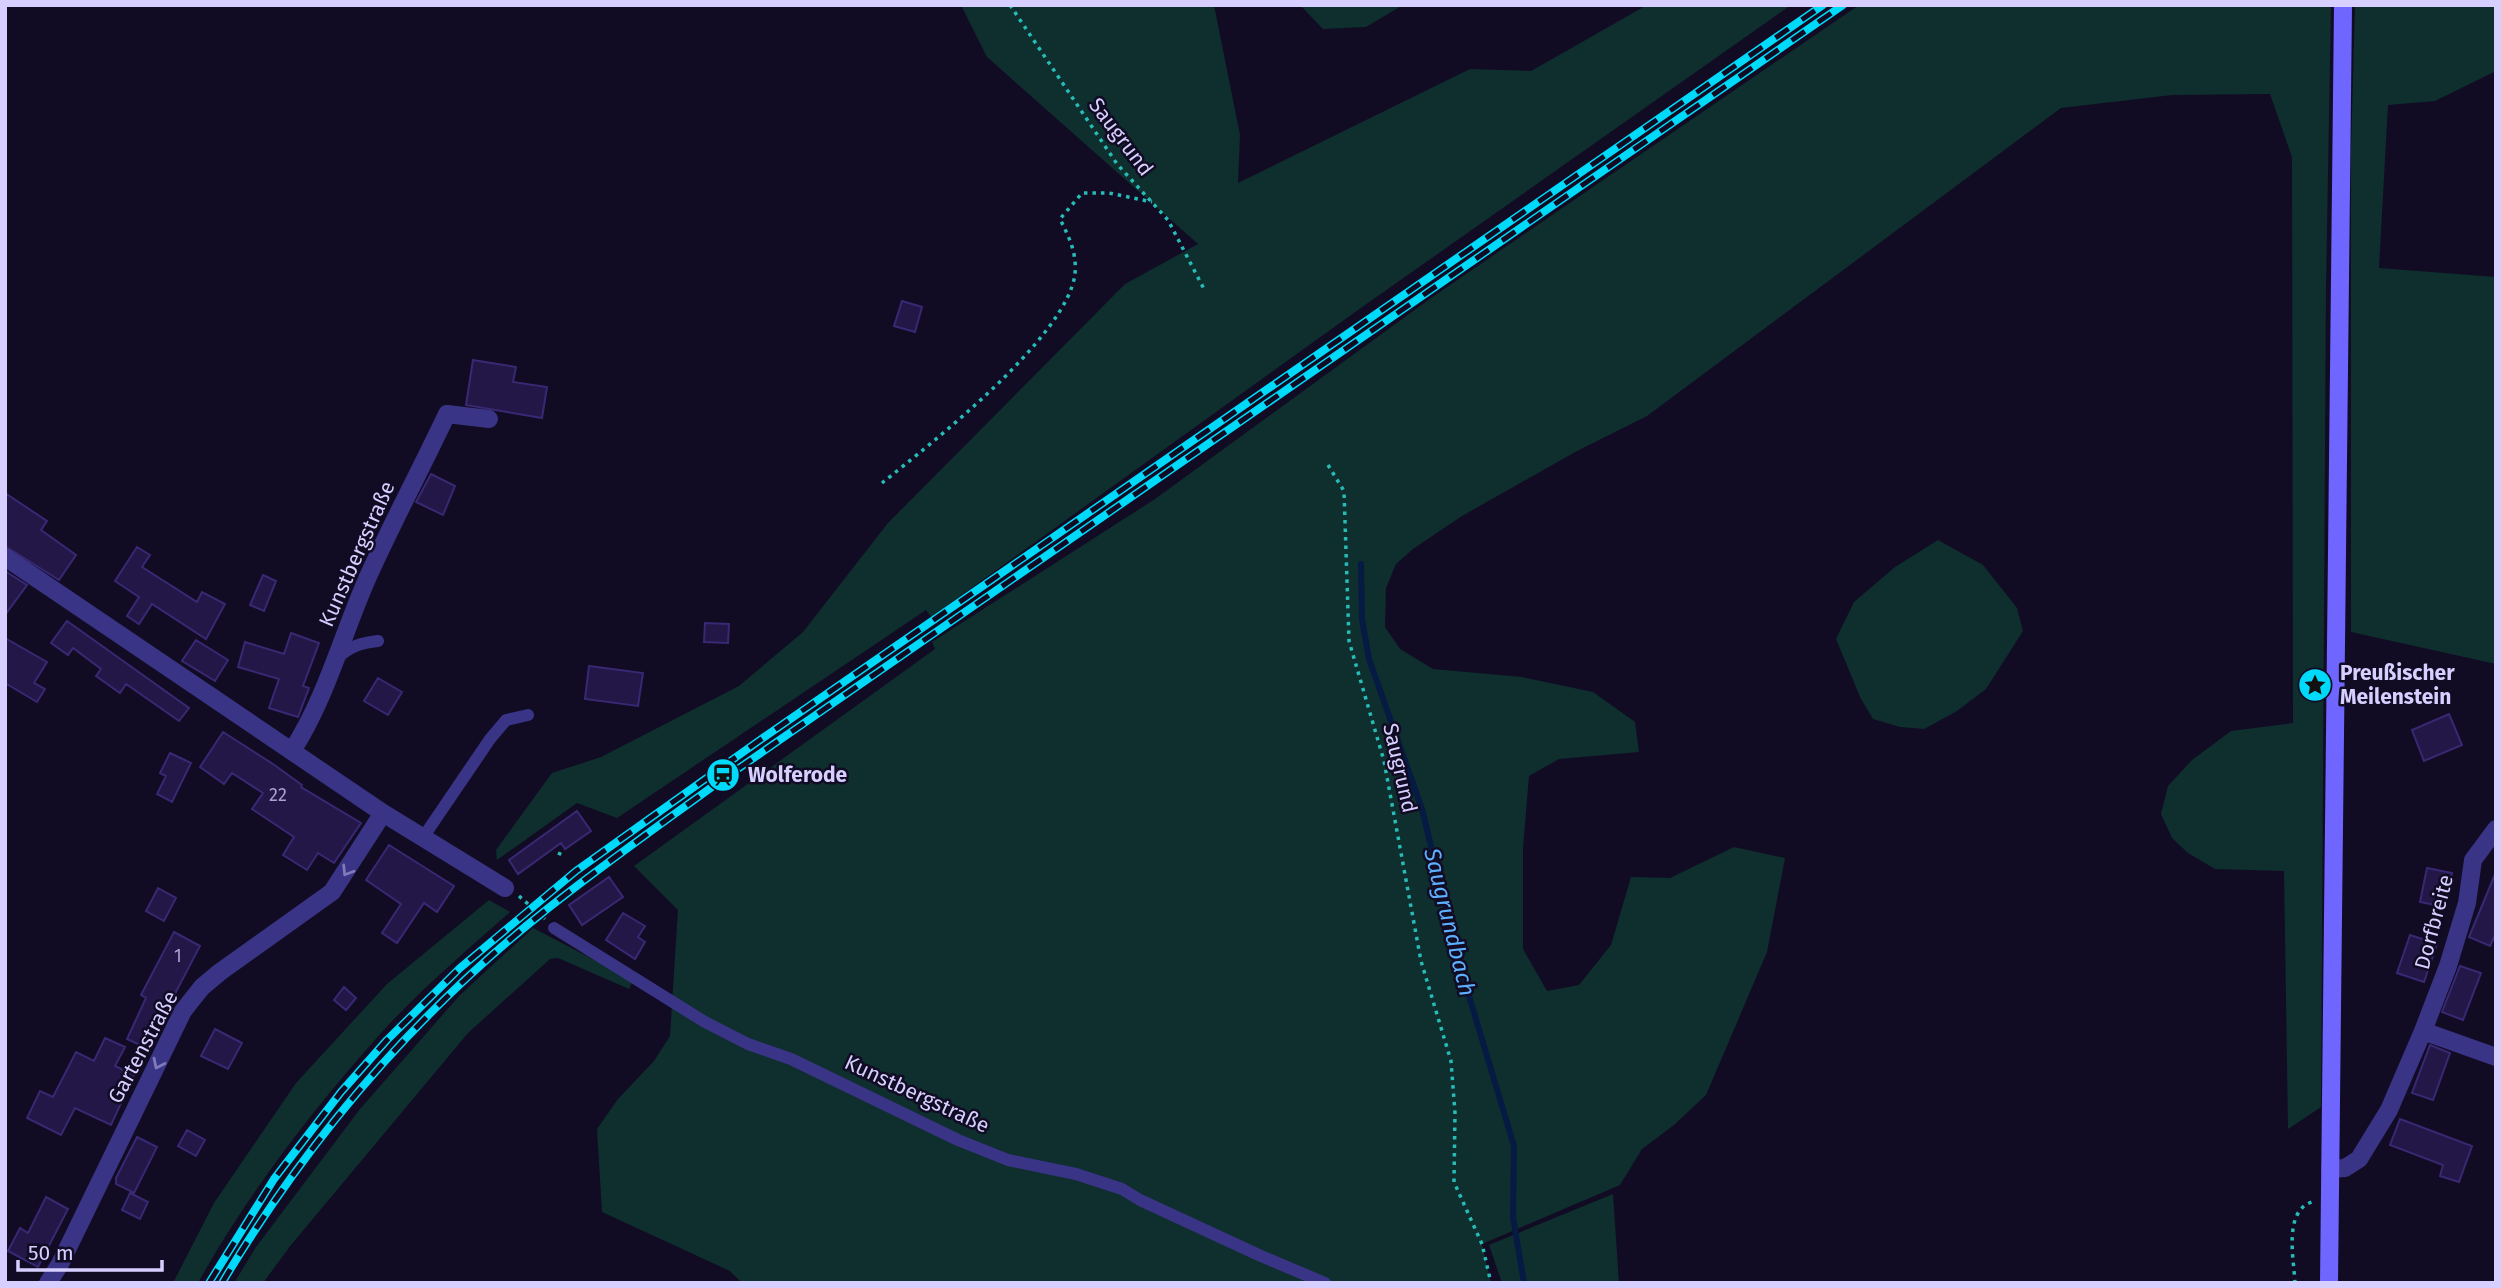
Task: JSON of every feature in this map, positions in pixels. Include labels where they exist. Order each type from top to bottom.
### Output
[{"type":"main road","points":[[2329,1283],[2343,5]]},
{"type":"street","name":"Kunstbergstraße","points":[[292,751],[326,685],[368,578],[447,414],[489,419]]},
{"type":"street","points":[[5,557],[422,839],[511,891]]},
{"type":"street","name":"Gartenstraße","points":[[48,1283],[60,1264],[183,1012],[202,988],[220,972],[332,892],[383,813]]},
{"type":"street","name":"Dorfbreite","points":[[2330,1169],[2350,1166],[2363,1155],[2389,1110],[2423,1031],[2457,937],[2467,903],[2473,860],[2496,829]]},
{"type":"street","points":[[2423,1031],[2496,1058]]},
{"type":"lane","points":[[335,660],[347,649],[363,642],[378,641]]},
{"type":"lane","points":[[422,839],[490,739],[506,720],[528,715]]},
{"type":"lane","name":"Kunstbergstraße","points":[[554,928],[705,1023],[748,1044],[791,1059],[958,1140],[1008,1160],[1076,1174],[1122,1189],[1261,1256],[1325,1283]]},
{"type":"path","name":"Saugrund","points":[[1010,5],[1117,163],[1168,220],[1204,289]]},
{"type":"path","points":[[882,483],[971,408],[1046,334],[1064,307],[1075,275],[1073,245],[1060,219],[1082,193],[1109,193],[1152,202]]},
{"type":"path","name":"Saugrund","points":[[1328,465],[1344,491],[1349,641],[1384,761],[1421,961],[1451,1061],[1455,1113],[1454,1182],[1482,1244],[1491,1283]]},
{"type":"path","points":[[558,853],[565,856]]},
{"type":"path","points":[[511,891],[554,928]]},
{"type":"path","points":[[2295,1283],[2293,1234],[2296,1215],[2305,1204],[2329,1201]]},
{"type":"green space","points":[[961,5],[1214,5],[1240,135],[1238,183],[1470,69],[1531,71],[1647,5],[1791,5],[1358,310],[931,617],[926,610],[617,818],[577,803],[497,860],[496,850],[552,773],[601,757],[739,686],[803,632],[888,523],[1125,284],[1198,244],[987,57]]},
{"type":"green space","points":[[1300,5],[1403,5],[1366,27],[1323,29]]},
{"type":"green space","points":[[1859,5],[2331,5],[2326,286],[2321,1107],[2288,1129],[2284,871],[2215,869],[2188,853],[2172,838],[2161,814],[2168,786],[2192,760],[2231,731],[2293,723],[2292,157],[2270,94],[2172,95],[2061,108],[1647,416],[1577,451],[1462,516],[1413,549],[1396,564],[1386,588],[1385,627],[1400,649],[1433,669],[1522,677],[1593,692],[1635,722],[1639,752],[1559,759],[1529,776],[1523,847],[1523,949],[1547,991],[1579,985],[1611,945],[1631,877],[1670,878],[1734,847],[1785,858],[1767,952],[1706,1095],[1674,1125],[1642,1149],[1620,1185],[1482,1244],[1491,1283],[742,1283],[730,1271],[602,1212],[597,1129],[618,1099],[654,1061],[670,1036],[678,910],[634,866],[935,649],[932,642],[1155,499],[1431,298]]},
{"type":"green space","points":[[2355,5],[2496,5],[2496,71],[2435,101],[2388,105],[2379,268],[2496,277],[2496,664],[2351,632],[2351,149]]},
{"type":"green space","points":[[1938,540],[1983,565],[2017,608],[2023,631],[1986,689],[1957,711],[1924,729],[1900,727],[1873,719],[1861,699],[1836,639],[1854,602],[1895,567]]},
{"type":"green space","points":[[489,900],[510,912],[411,1001],[331,1091],[260,1184],[198,1283],[173,1283],[214,1203],[296,1083],[387,984]]},
{"type":"green space","points":[[533,928],[633,980],[629,989],[558,958],[550,959],[468,1033],[291,1245],[263,1283],[234,1283],[256,1247],[360,1109],[460,995]]},
{"type":"green space","points":[[1613,1194],[1619,1283],[1502,1283],[1489,1245]]},
{"type":"building","points":[[902,301],[922,307],[915,332],[894,326]]},
{"type":"building","points":[[473,360],[516,367],[513,382],[547,387],[542,418],[466,405]]},
{"type":"building","points":[[431,474],[455,486],[443,515],[416,502]]},
{"type":"building","points":[[5,493],[47,521],[41,530],[76,555],[59,580],[5,546]]},
{"type":"building","points":[[137,547],[150,555],[142,567],[197,602],[202,592],[225,604],[206,639],[152,604],[139,624],[127,616],[139,597],[115,581]]},
{"type":"building","points":[[5,571],[27,585],[5,615]]},
{"type":"building","points":[[263,575],[276,581],[264,611],[250,605]]},
{"type":"building","points":[[67,621],[189,708],[179,721],[126,684],[120,693],[96,676],[101,669],[73,648],[68,655],[51,643]]},
{"type":"building","points":[[705,623],[729,624],[728,643],[704,642]]},
{"type":"building","points":[[291,633],[319,643],[303,686],[309,688],[298,717],[269,708],[279,679],[238,667],[245,642],[284,654]]},
{"type":"building","points":[[5,638],[47,662],[34,683],[45,689],[37,702],[5,683]]},
{"type":"building","points":[[196,640],[228,660],[215,681],[182,661]]},
{"type":"building","points":[[589,666],[643,673],[638,706],[585,699]]},
{"type":"building","points":[[378,678],[402,692],[388,715],[364,701]]},
{"type":"building","points":[[2449,714],[2462,745],[2424,761],[2412,730]]},
{"type":"building","points":[[223,732],[273,764],[302,785],[301,787],[361,823],[334,863],[318,853],[307,870],[283,855],[294,837],[252,809],[263,793],[232,773],[224,784],[200,767]]},
{"type":"building","points":[[170,753],[191,763],[172,802],[157,794],[166,776],[160,773]]},
{"type":"building","points":[[577,811],[591,831],[565,849],[561,843],[518,874],[509,860]]},
{"type":"building","points":[[389,845],[454,886],[437,912],[424,903],[397,943],[382,933],[401,904],[366,880]]},
{"type":"building","points":[[2427,868],[2452,873],[2445,907],[2420,902]]},
{"type":"building","points":[[2496,872],[2496,933],[2490,946],[2469,937]]},
{"type":"building","points":[[609,877],[623,897],[582,925],[569,905]]},
{"type":"building","points":[[158,888],[176,898],[164,921],[146,911]]},
{"type":"building","points":[[623,913],[645,926],[638,937],[645,942],[635,959],[606,940]]},
{"type":"building","points":[[174,932],[200,946],[167,1009],[161,1006],[142,1046],[127,1039],[146,998],[141,995]]},
{"type":"building","points":[[2410,935],[2437,944],[2424,982],[2397,973]]},
{"type":"building","points":[[2460,966],[2481,973],[2463,1020],[2442,1012]]},
{"type":"building","points":[[344,987],[356,998],[346,1010],[334,1000]]},
{"type":"building","points":[[215,1029],[242,1043],[228,1069],[201,1056]]},
{"type":"building","points":[[105,1038],[125,1047],[115,1066],[134,1075],[111,1125],[75,1108],[61,1135],[27,1118],[40,1091],[53,1097],[76,1052],[94,1061]]},
{"type":"building","points":[[2430,1045],[2450,1053],[2433,1100],[2412,1093]]},
{"type":"building","points":[[2400,1119],[2472,1146],[2459,1182],[2440,1176],[2443,1165],[2390,1145]]},
{"type":"building","points":[[187,1130],[205,1140],[196,1156],[178,1146]]},
{"type":"building","points":[[137,1137],[157,1147],[134,1193],[116,1184],[116,1178]]},
{"type":"building","points":[[130,1193],[148,1202],[140,1219],[122,1210]]},
{"type":"building","points":[[46,1197],[68,1209],[38,1267],[8,1251],[20,1228],[28,1233]]},
{"type":"waterway","name":"Saugrundbach","points":[[1361,564],[1362,619],[1369,659],[1422,809],[1460,966],[1514,1146],[1513,1217],[1524,1283]]},
{"type":"railway","points":[[209,1283],[274,1179],[341,1092],[387,1040],[460,968],[576,871],[760,740],[1823,5]]},
{"type":"railway","points":[[222,1283],[289,1180],[365,1084],[449,995],[562,897],[716,784],[1843,5]]},
{"type":"place","name":"Preußischer Meilenstein","points":[[2315,685]]},
{"type":"place","name":"Wolferode","points":[[723,775]]}]
